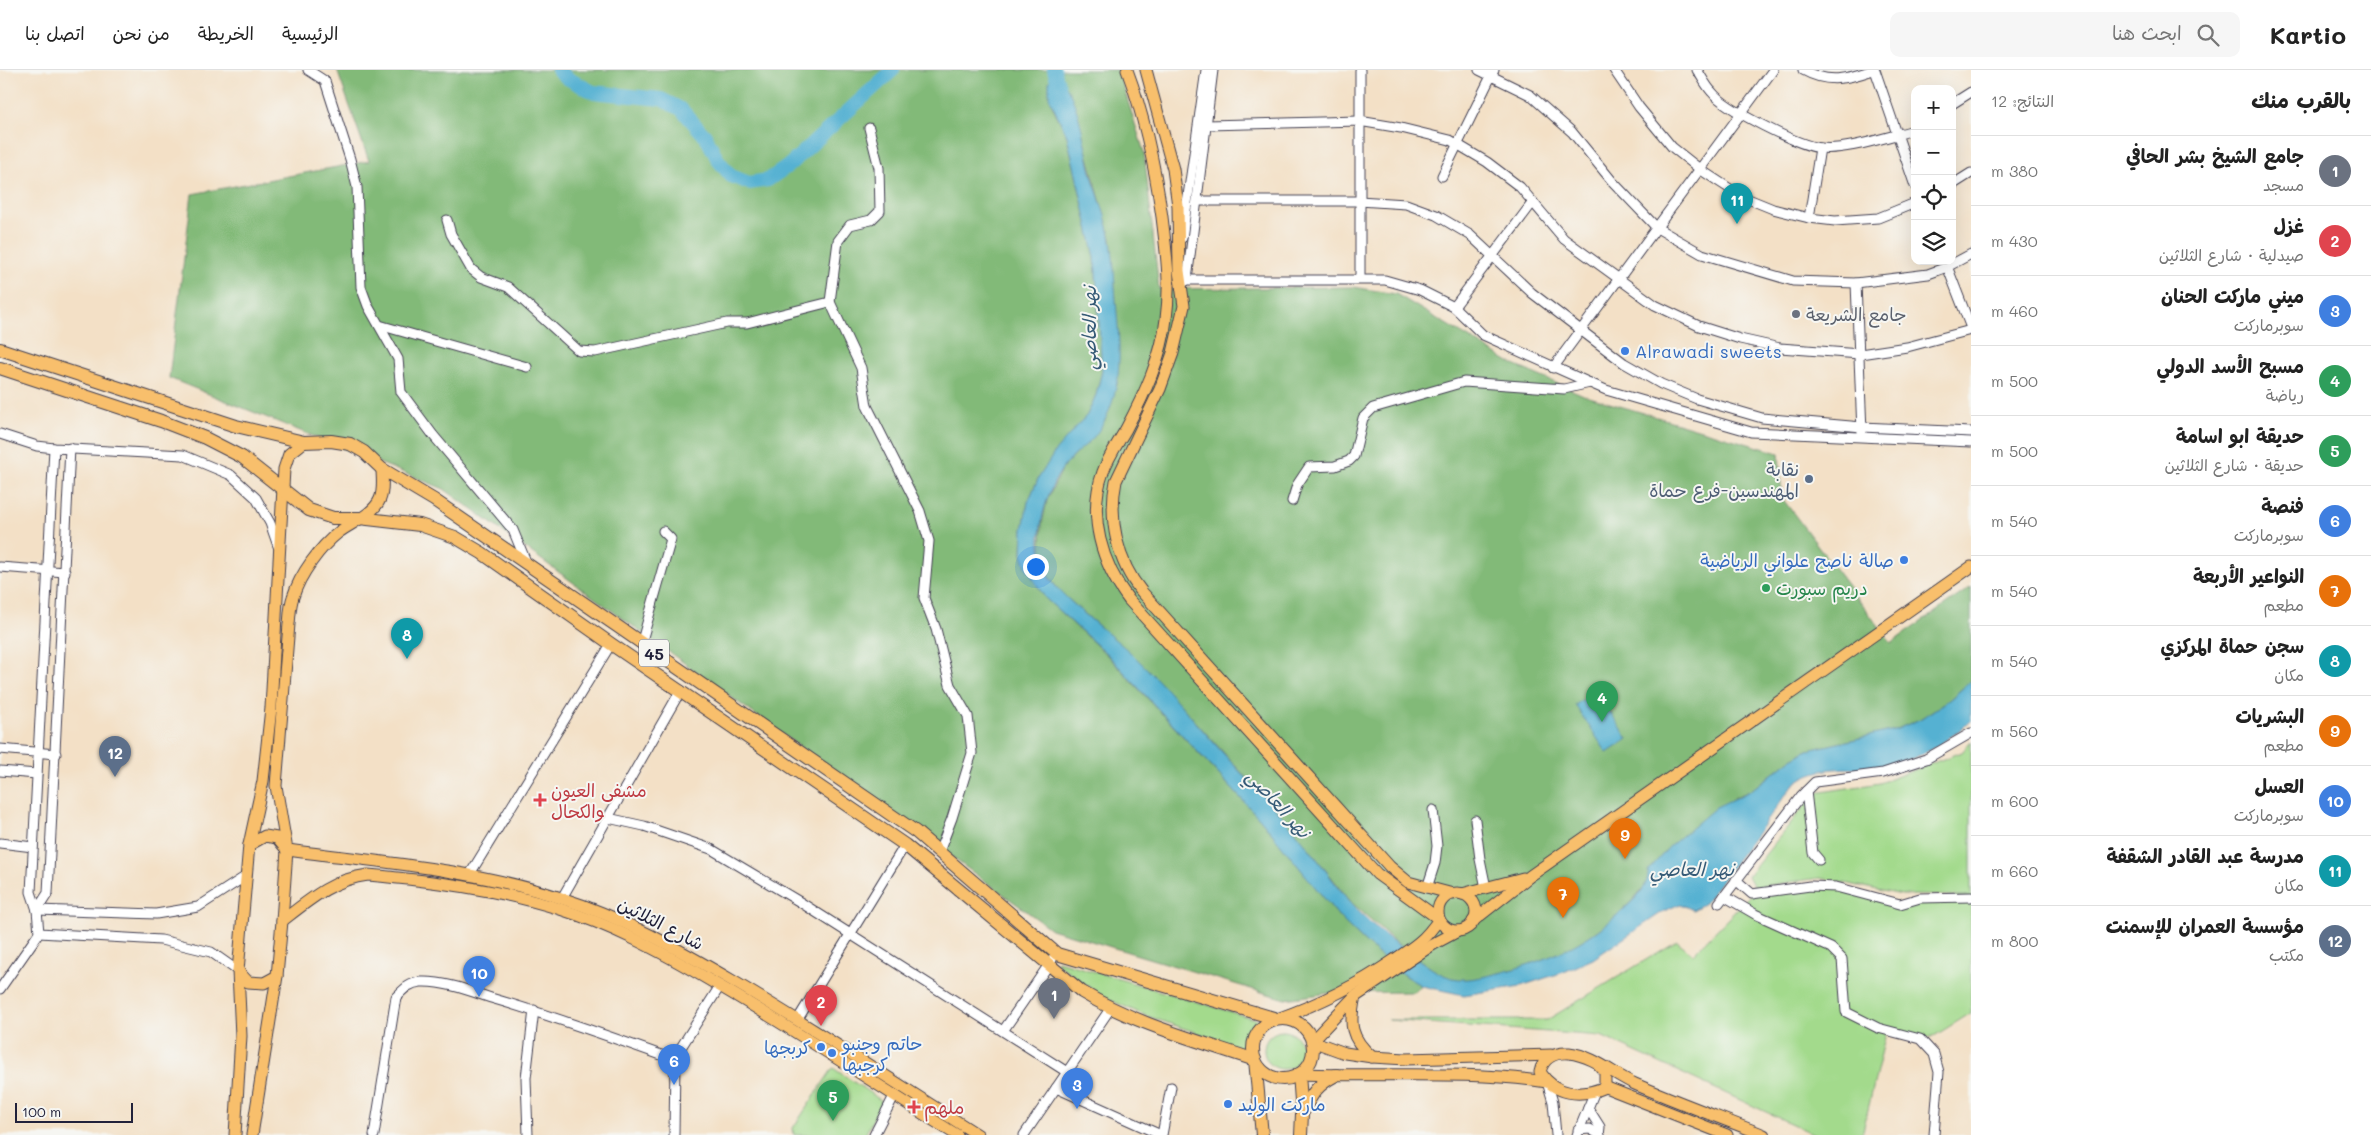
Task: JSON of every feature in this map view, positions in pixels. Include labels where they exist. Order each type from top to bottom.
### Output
[{"type":"highway","name":"45","points":[[0,349],[236,426],[304,442],[331,440],[350,444],[364,452],[382,469],[434,500],[916,832],[1057,954],[1277,1019]]},
{"type":"highway","name":"45","points":[[0,368],[161,421],[206,438],[242,457],[309,510],[333,518],[359,518],[420,525],[456,537],[482,553],[611,644],[681,690],[905,845],[1082,992],[1110,1009],[1255,1060]]},
{"type":"highway","points":[[1255,1060],[1264,1072],[1285,1079],[1299,1074],[1309,1063],[1312,1056],[1312,1041],[1304,1028],[1291,1020],[1277,1019],[1269,1022],[1258,1032],[1252,1046],[1262,1135]]},
{"type":"highway","points":[[1299,1074],[1302,1114],[1301,1135]]},
{"type":"highway","points":[[1302,1114],[1312,1094],[1321,1083],[1336,1075]]},
{"type":"main road","points":[[1127,70],[1151,148],[1167,250],[1168,284],[1166,320],[1160,349],[1145,390],[1102,473],[1096,501],[1099,535],[1107,562],[1118,586],[1129,600],[1377,874],[1439,920],[1445,927],[1458,931]]},
{"type":"main road","points":[[1146,70],[1173,169],[1178,244],[1184,282],[1184,306],[1173,353],[1160,390],[1116,481],[1112,497],[1113,522],[1123,560],[1131,579],[1142,592],[1356,832],[1408,882],[1457,894],[1473,903],[1476,912],[1473,921]]},
{"type":"main road","points":[[1176,192],[1193,198]]},
{"type":"main road","points":[[235,1135],[241,1036],[238,971],[249,845],[263,781],[271,708],[278,603],[282,488],[284,469],[289,454],[304,442]]},
{"type":"main road","points":[[252,1135],[277,976],[282,921],[287,850],[276,786],[289,624],[293,597],[303,575],[337,533],[375,507],[380,499],[382,469]]},
{"type":"main road","points":[[1277,1019],[1321,1003],[1376,977],[1429,942],[1467,928],[1473,921],[1530,876],[1971,567]]},
{"type":"main road","points":[[249,845],[265,836],[277,838],[287,850]]},
{"type":"main road","name":"شارع الثلاثين","points":[[287,850],[470,874],[509,882],[562,898],[630,924],[670,951],[798,1019],[978,1135]]},
{"type":"main road","points":[[282,921],[330,885],[349,878],[368,875],[453,885],[506,895],[558,908],[670,951],[720,986],[793,1028],[894,1096],[957,1135]]},
{"type":"main road","points":[[1429,942],[1439,920],[1438,910],[1441,902],[1457,894],[1530,876]]},
{"type":"main road","points":[[506,895],[509,882]]},
{"type":"main road","points":[[238,971],[248,982],[264,983],[277,976]]},
{"type":"main road","points":[[1376,977],[1312,1041],[1346,1052],[1372,1057],[1406,1059],[1551,1056],[1567,1053],[1585,1056],[1632,1083],[1764,1135]]},
{"type":"main road","points":[[1355,996],[1351,1023],[1354,1037],[1372,1057]]},
{"type":"main road","points":[[1551,1056],[1542,1064],[1540,1072],[1554,1088],[1582,1094],[1600,1089],[1727,1135]]},
{"type":"main road","points":[[1598,1064],[1605,1072],[1600,1089]]},
{"type":"main road","points":[[1299,1074],[1487,1075],[1547,1082]]},
{"type":"street","points":[[308,70],[325,81],[350,159],[357,187],[361,287],[368,306],[398,359],[401,392],[433,435],[513,530],[527,565]]},
{"type":"street","points":[[1184,282],[1206,70]]},
{"type":"street","points":[[1167,250],[1178,244],[1183,234],[1193,198],[1207,125],[1213,70]]},
{"type":"street","points":[[1360,70],[1360,279]]},
{"type":"street","points":[[1479,70],[1492,73],[1530,95],[1572,132],[1612,181],[1658,228],[1702,254],[1793,281],[1856,283],[1928,274],[1944,265]]},
{"type":"street","points":[[1614,70],[1639,107],[1672,147],[1701,170],[1741,196],[1773,209],[1809,218],[1835,220],[1878,218],[1911,205]]},
{"type":"street","points":[[1697,70],[1712,94],[1740,114],[1787,136],[1820,148],[1857,145],[1911,131]]},
{"type":"street","points":[[1553,368],[1773,70]]},
{"type":"street","points":[[1803,70],[1816,77],[1846,79],[1874,70],[1911,175]]},
{"type":"street","points":[[1442,176],[1492,73]]},
{"type":"street","points":[[1956,101],[1971,92]]},
{"type":"street","points":[[1207,125],[1359,122],[1401,128],[1456,144],[1488,162],[1520,187],[1564,239],[1655,305],[1699,326],[1780,348],[1860,354],[1907,347],[1971,329],[1946,265]]},
{"type":"street","points":[[869,128],[879,168],[880,211],[871,220],[850,226],[838,240],[830,302],[861,368],[867,406],[920,511],[929,541],[924,598],[936,629],[950,685],[968,716],[972,753],[940,852]]},
{"type":"street","points":[[1809,218],[1820,148]]},
{"type":"street","points":[[1956,182],[1971,173]]},
{"type":"street","points":[[1193,198],[1359,201],[1406,204],[1436,215],[1470,235],[1532,293],[1624,363],[1661,384],[1697,399],[1762,418],[1862,427],[1971,432]]},
{"type":"street","points":[[1454,307],[1533,202]]},
{"type":"street","points":[[447,220],[452,234],[471,269],[481,277],[508,287],[579,352],[595,352],[727,323],[747,324],[830,302]]},
{"type":"street","points":[[1956,260],[1971,254]]},
{"type":"street","points":[[1168,284],[1184,282],[1385,280],[1420,290],[1454,307],[1483,335],[1553,368],[1615,392],[1751,432],[1971,442]]},
{"type":"street","points":[[1856,283],[1862,437]]},
{"type":"street","points":[[380,325],[527,367]]},
{"type":"street","points":[[1292,501],[1297,485],[1308,467],[1335,466],[1349,461],[1354,456],[1363,418],[1373,408],[1464,382],[1564,389],[1590,383]]},
{"type":"street","points":[[0,434],[37,446],[54,448],[183,455],[231,474],[256,498],[270,523],[279,548]]},
{"type":"street","points":[[0,989],[39,933],[37,910],[31,892],[54,448]]},
{"type":"street","points":[[37,910],[48,893],[70,448]]},
{"type":"street","points":[[641,644],[671,539],[663,531]]},
{"type":"street","points":[[0,567],[65,572]]},
{"type":"street","points":[[470,874],[611,644]]},
{"type":"street","points":[[562,898],[681,690]]},
{"type":"street","points":[[1934,1135],[1939,1072],[1934,1054],[1920,1039],[1878,1028],[1846,1012],[1842,959],[1831,948],[1722,899],[1815,782],[1883,773],[1926,760],[1971,733]]},
{"type":"street","points":[[0,749],[56,754]]},
{"type":"street","points":[[0,771],[37,774]]},
{"type":"street","points":[[1806,791],[1813,852],[1820,860]]},
{"type":"street","points":[[1427,888],[1435,863],[1437,846],[1433,810]]},
{"type":"street","points":[[608,818],[644,826],[711,849],[850,933],[1067,1072]]},
{"type":"street","points":[[1476,820],[1480,859],[1486,888]]},
{"type":"street","points":[[0,843],[33,847]]},
{"type":"street","points":[[798,1019],[905,845]]},
{"type":"street","points":[[37,910],[165,912],[198,906],[246,876]]},
{"type":"street","points":[[1736,880],[1752,894],[1810,886],[1836,886],[1900,904],[1920,898],[1971,897]]},
{"type":"street","points":[[39,933],[161,940],[211,952],[238,971]]},
{"type":"street","points":[[1003,1030],[1048,964],[1057,954]]},
{"type":"street","points":[[374,1135],[396,997],[408,985],[420,982],[438,983],[534,1010],[675,1060]]},
{"type":"street","points":[[674,1135],[673,1076],[675,1060],[680,1048],[720,986]]},
{"type":"street","points":[[1024,1135],[1110,1009]]},
{"type":"street","points":[[528,1135],[526,1078],[534,1010]]},
{"type":"street","points":[[1547,1082],[1553,1102],[1556,1135]]},
{"type":"street","points":[[1056,1088],[1162,1135],[1172,1087]]},
{"type":"street","points":[[1577,1132],[1588,1108],[1600,1089]]},
{"type":"street","points":[[874,1135],[894,1096]]},
{"type":"street","points":[[1577,1132],[1590,1129],[1599,1135],[1600,1127],[1588,1108]]},
{"type":"green space","points":[[337,70],[1118,70],[1144,152],[1159,289],[1353,287],[1396,294],[1514,365],[1586,396],[1779,453],[1782,498],[1891,643],[1971,587],[1971,681],[1949,700],[1920,719],[1895,730],[1808,750],[1790,760],[1750,791],[1735,797],[1669,847],[1649,871],[1649,881],[1632,901],[1606,925],[1568,950],[1528,966],[1480,978],[1463,980],[1448,978],[1432,969],[1400,946],[1352,903],[1297,834],[1186,711],[1133,656],[1060,592],[1044,570],[1041,547],[1042,524],[1047,500],[1064,466],[1091,440],[1101,426],[1117,385],[1118,335],[1111,238],[1071,97],[1052,105],[1067,136],[1095,257],[1102,371],[1096,395],[1087,415],[1038,479],[1028,502],[1023,529],[1022,553],[1026,567],[1045,598],[1107,655],[1261,820],[1341,919],[1370,947],[1405,976],[1422,986],[1414,992],[1330,993],[1285,999],[1051,929],[444,489],[169,378],[192,194],[369,161]]},
{"type":"green space","points":[[1971,742],[1971,1013],[1931,1038],[1886,1033],[1862,1135],[1816,1135],[1601,1036],[1388,1020],[1547,1020],[1677,941],[1693,954],[1752,894],[1836,887],[1900,904],[1968,896],[1902,895],[1820,878],[1754,887],[1748,876],[1815,793],[1880,783],[1962,752]]},
{"type":"green space","points":[[1058,961],[1265,1022],[1254,1034],[1249,1050],[1144,1015],[1101,996],[1057,963]]},
{"type":"green space","points":[[1283,1031],[1296,1037],[1302,1050],[1296,1063],[1283,1069],[1270,1063],[1264,1050],[1270,1037]]},
{"type":"green space","points":[[833,1068],[882,1101],[865,1135],[794,1135],[793,1128]]},
{"type":"water","name":"نهر العاصي","points":[[1055,75],[1063,82],[1075,104],[1092,175],[1108,226],[1114,263],[1119,356],[1116,388],[1106,417],[1094,437],[1065,465],[1047,501],[1043,515],[1040,543],[1044,569],[1049,578],[1070,601],[1131,653],[1170,693],[1288,823],[1350,902],[1387,937],[1432,969],[1451,978],[1474,978],[1517,968],[1551,956],[1581,941],[1610,921],[1633,901],[1644,887],[1648,871],[1669,847],[1716,807],[1750,791],[1790,760],[1808,750],[1895,730],[1920,719],[1949,700],[1971,681],[1971,721],[1934,748],[1903,762],[1879,767],[1828,770],[1804,777],[1793,785],[1705,903],[1693,910],[1680,904],[1664,911],[1593,959],[1564,972],[1521,986],[1464,995],[1422,986],[1405,976],[1370,947],[1341,919],[1261,820],[1108,655],[1045,598],[1026,567],[1022,553],[1023,529],[1028,502],[1038,479],[1056,450],[1087,415],[1096,395],[1102,371],[1095,257],[1067,136],[1049,97],[1049,81]]},
{"type":"water","points":[[1596,691],[1628,739],[1607,753],[1575,705]]},
{"type":"waterway","name":"نهر العاصي","points":[[558,70],[567,78],[593,92],[661,99],[681,109],[706,137],[718,160],[731,176],[749,183],[768,180],[788,166],[893,70]]},
{"type":"waterway","name":"نهر العاصي","points":[[1054,70],[1061,93]]},
{"type":"place","name":"مدرسة عبد القادر الشقفة","points":[[1737,224]]},
{"type":"place","name":"جامع الشريعة","points":[[1796,314]]},
{"type":"place","name":"Alrawadi sweets","points":[[1625,351]]},
{"type":"place","name":"نقابة المهندسين-فرع حماة","points":[[1809,479]]},
{"type":"place","name":"صالة ناصح علواني الرياضية","points":[[1904,560]]},
{"type":"place","name":"دريم سبورت","points":[[1766,588]]},
{"type":"place","name":"سجن حماة المركزي","points":[[407,659]]},
{"type":"place","name":"مسبح الأسد الدولي","points":[[1602,722]]},
{"type":"place","name":"مؤسسة العمران للإسمنت","points":[[115,777]]},
{"type":"place","name":"مشفى العيون والكحال","points":[[540,800]]},
{"type":"place","name":"البشريات","points":[[1625,859]]},
{"type":"place","name":"النواعير الأربعة","points":[[1563,918]]},
{"type":"place","name":"العسل","points":[[479,997]]},
{"type":"place","name":"جامع الشيخ بشر الحافي","points":[[1054,1019]]},
{"type":"place","name":"غزل","points":[[821,1026]]},
{"type":"place","name":"كربجها","points":[[821,1047]]},
{"type":"place","name":"حاتم وجنبو كرجبها","points":[[832,1053]]},
{"type":"place","name":"فنصة","points":[[674,1085]]},
{"type":"place","name":"ماركت الوليد","points":[[1228,1104]]},
{"type":"place","name":"ملهم","points":[[914,1107]]},
{"type":"place","name":"ميني ماركت الحنان","points":[[1077,1109]]},
{"type":"place","name":"حديقة ابو اسامة","points":[[833,1121]]}]
